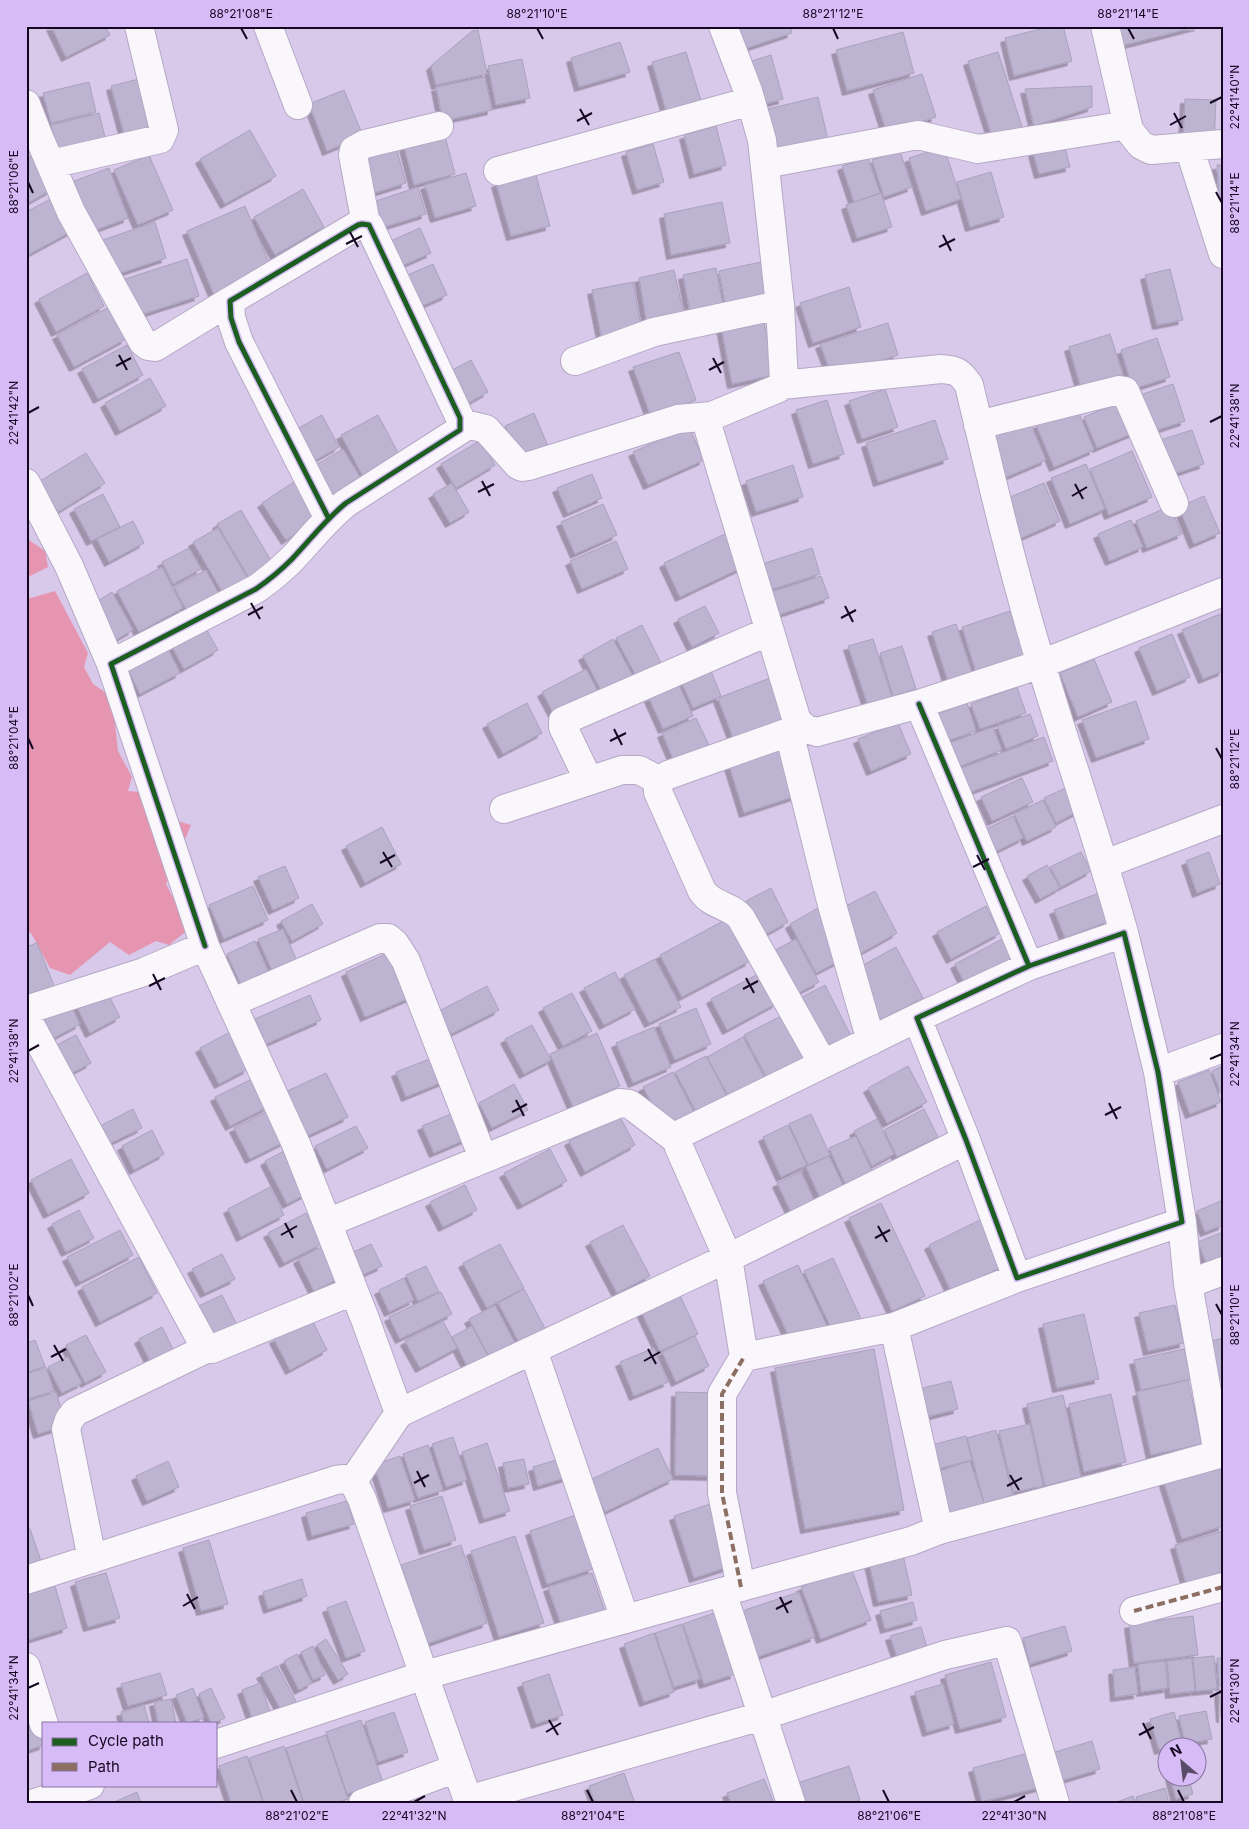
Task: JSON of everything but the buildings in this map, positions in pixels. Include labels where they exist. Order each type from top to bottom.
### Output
[{"type":"street","points":[[50,164],[160,139],[164,134],[139,26]]},
{"type":"street","points":[[268,26],[298,106]]},
{"type":"street","points":[[723,26],[751,101],[762,140],[780,305],[784,381],[782,385]]},
{"type":"street","points":[[1105,26],[1128,125],[1134,137],[1151,150],[1223,144]]},
{"type":"street","points":[[498,171],[751,101]]},
{"type":"street","points":[[26,104],[71,212],[143,342],[148,346],[155,347],[358,225],[366,224],[370,225],[461,423],[460,430],[346,503],[328,517],[293,558],[256,589],[111,664]]},
{"type":"street","points":[[765,164],[918,135],[978,149],[1128,125]]},
{"type":"street","points":[[366,224],[353,155],[354,150],[366,144],[439,126]]},
{"type":"street","points":[[1189,147],[1223,254]]},
{"type":"street","points":[[230,301],[231,318],[239,342],[328,517]]},
{"type":"street","points":[[575,362],[654,332],[780,305]]},
{"type":"street","points":[[218,1743],[425,1675],[731,1589],[911,1541],[938,1530],[1220,1453],[1188,1284],[1182,1222],[1158,1072],[1105,864],[1041,664],[1011,556],[969,385],[962,374],[953,370],[941,369],[782,385],[712,416],[678,419],[522,467],[518,465],[486,429],[461,423]]},
{"type":"street","points":[[978,425],[1119,390],[1125,391],[1174,504]]},
{"type":"street","points":[[712,416],[708,427],[797,721],[796,729],[832,905],[871,1041]]},
{"type":"street","points":[[26,483],[69,566],[111,664],[205,946],[296,1144],[354,1290],[399,1413]]},
{"type":"street","points":[[823,1064],[742,918],[735,912],[711,900],[702,891],[658,792],[660,781],[668,775],[796,729],[817,732],[919,704],[1041,664],[1223,592]]},
{"type":"street","points":[[589,781],[563,727],[563,721],[770,631]]},
{"type":"street","points":[[919,704],[1029,966]]},
{"type":"street","points":[[504,809],[622,770],[639,770],[660,781]]},
{"type":"street","points":[[1105,864],[1223,819]]},
{"type":"street","points":[[791,1803],[762,1716],[731,1589],[722,1493],[722,1394],[744,1356],[728,1258],[678,1145],[678,1140],[682,1132],[1029,966],[1124,933]]},
{"type":"street","points":[[231,1003],[380,938],[388,938],[395,944],[406,961],[483,1158]]},
{"type":"street","points":[[26,1010],[144,972],[205,946]]},
{"type":"street","points":[[26,1018],[206,1349]]},
{"type":"street","points":[[917,1018],[966,1140],[1017,1278]]},
{"type":"street","points":[[1158,1072],[1223,1048]]},
{"type":"street","points":[[327,1223],[620,1103],[629,1104],[678,1140]]},
{"type":"street","points":[[353,1482],[399,1413],[728,1258],[966,1140]]},
{"type":"street","points":[[744,1356],[894,1327],[1017,1278],[1182,1222]]},
{"type":"street","points":[[1188,1284],[1223,1271]]},
{"type":"street","points":[[92,1559],[66,1430],[69,1420],[75,1412],[206,1349],[212,1349],[354,1290]]},
{"type":"street","points":[[894,1327],[938,1530]]},
{"type":"street","points":[[533,1350],[625,1619]]},
{"type":"street","points":[[26,1580],[344,1479],[353,1482],[362,1499],[470,1803],[478,1797],[762,1716],[945,1655],[1007,1641],[1055,1803]]},
{"type":"street","points":[[1134,1611],[1223,1587]]},
{"type":"street","points":[[26,1666],[43,1722]]},
{"type":"street","points":[[363,1803],[457,1768]]},
{"type":"street","points":[[35,1803],[87,1786]]},
{"type":"shaded area","points":[[26,538],[45,551],[48,567],[30,576],[26,575]]},
{"type":"shaded area","points":[[55,591],[88,653],[84,667],[93,684],[112,697],[118,751],[132,777],[128,791],[163,794],[177,821],[191,825],[166,884],[189,929],[169,945],[156,941],[129,955],[110,942],[70,975],[50,968],[31,933],[26,931],[26,597],[31,598]]},
{"type":"marked path","points":[[741,1587],[722,1493],[722,1394],[744,1357]]},
{"type":"marked path","points":[[1134,1611],[1223,1587]]},
{"type":"cycle path","points":[[205,946],[111,664],[256,589],[288,563],[324,523],[346,503],[460,430],[460,418],[369,225],[362,224],[230,301],[231,318],[239,342],[328,517]]},
{"type":"cycle path","points":[[919,704],[1029,966],[917,1018],[966,1140],[1017,1278],[1182,1222],[1158,1072],[1124,933],[1029,966]]}]
